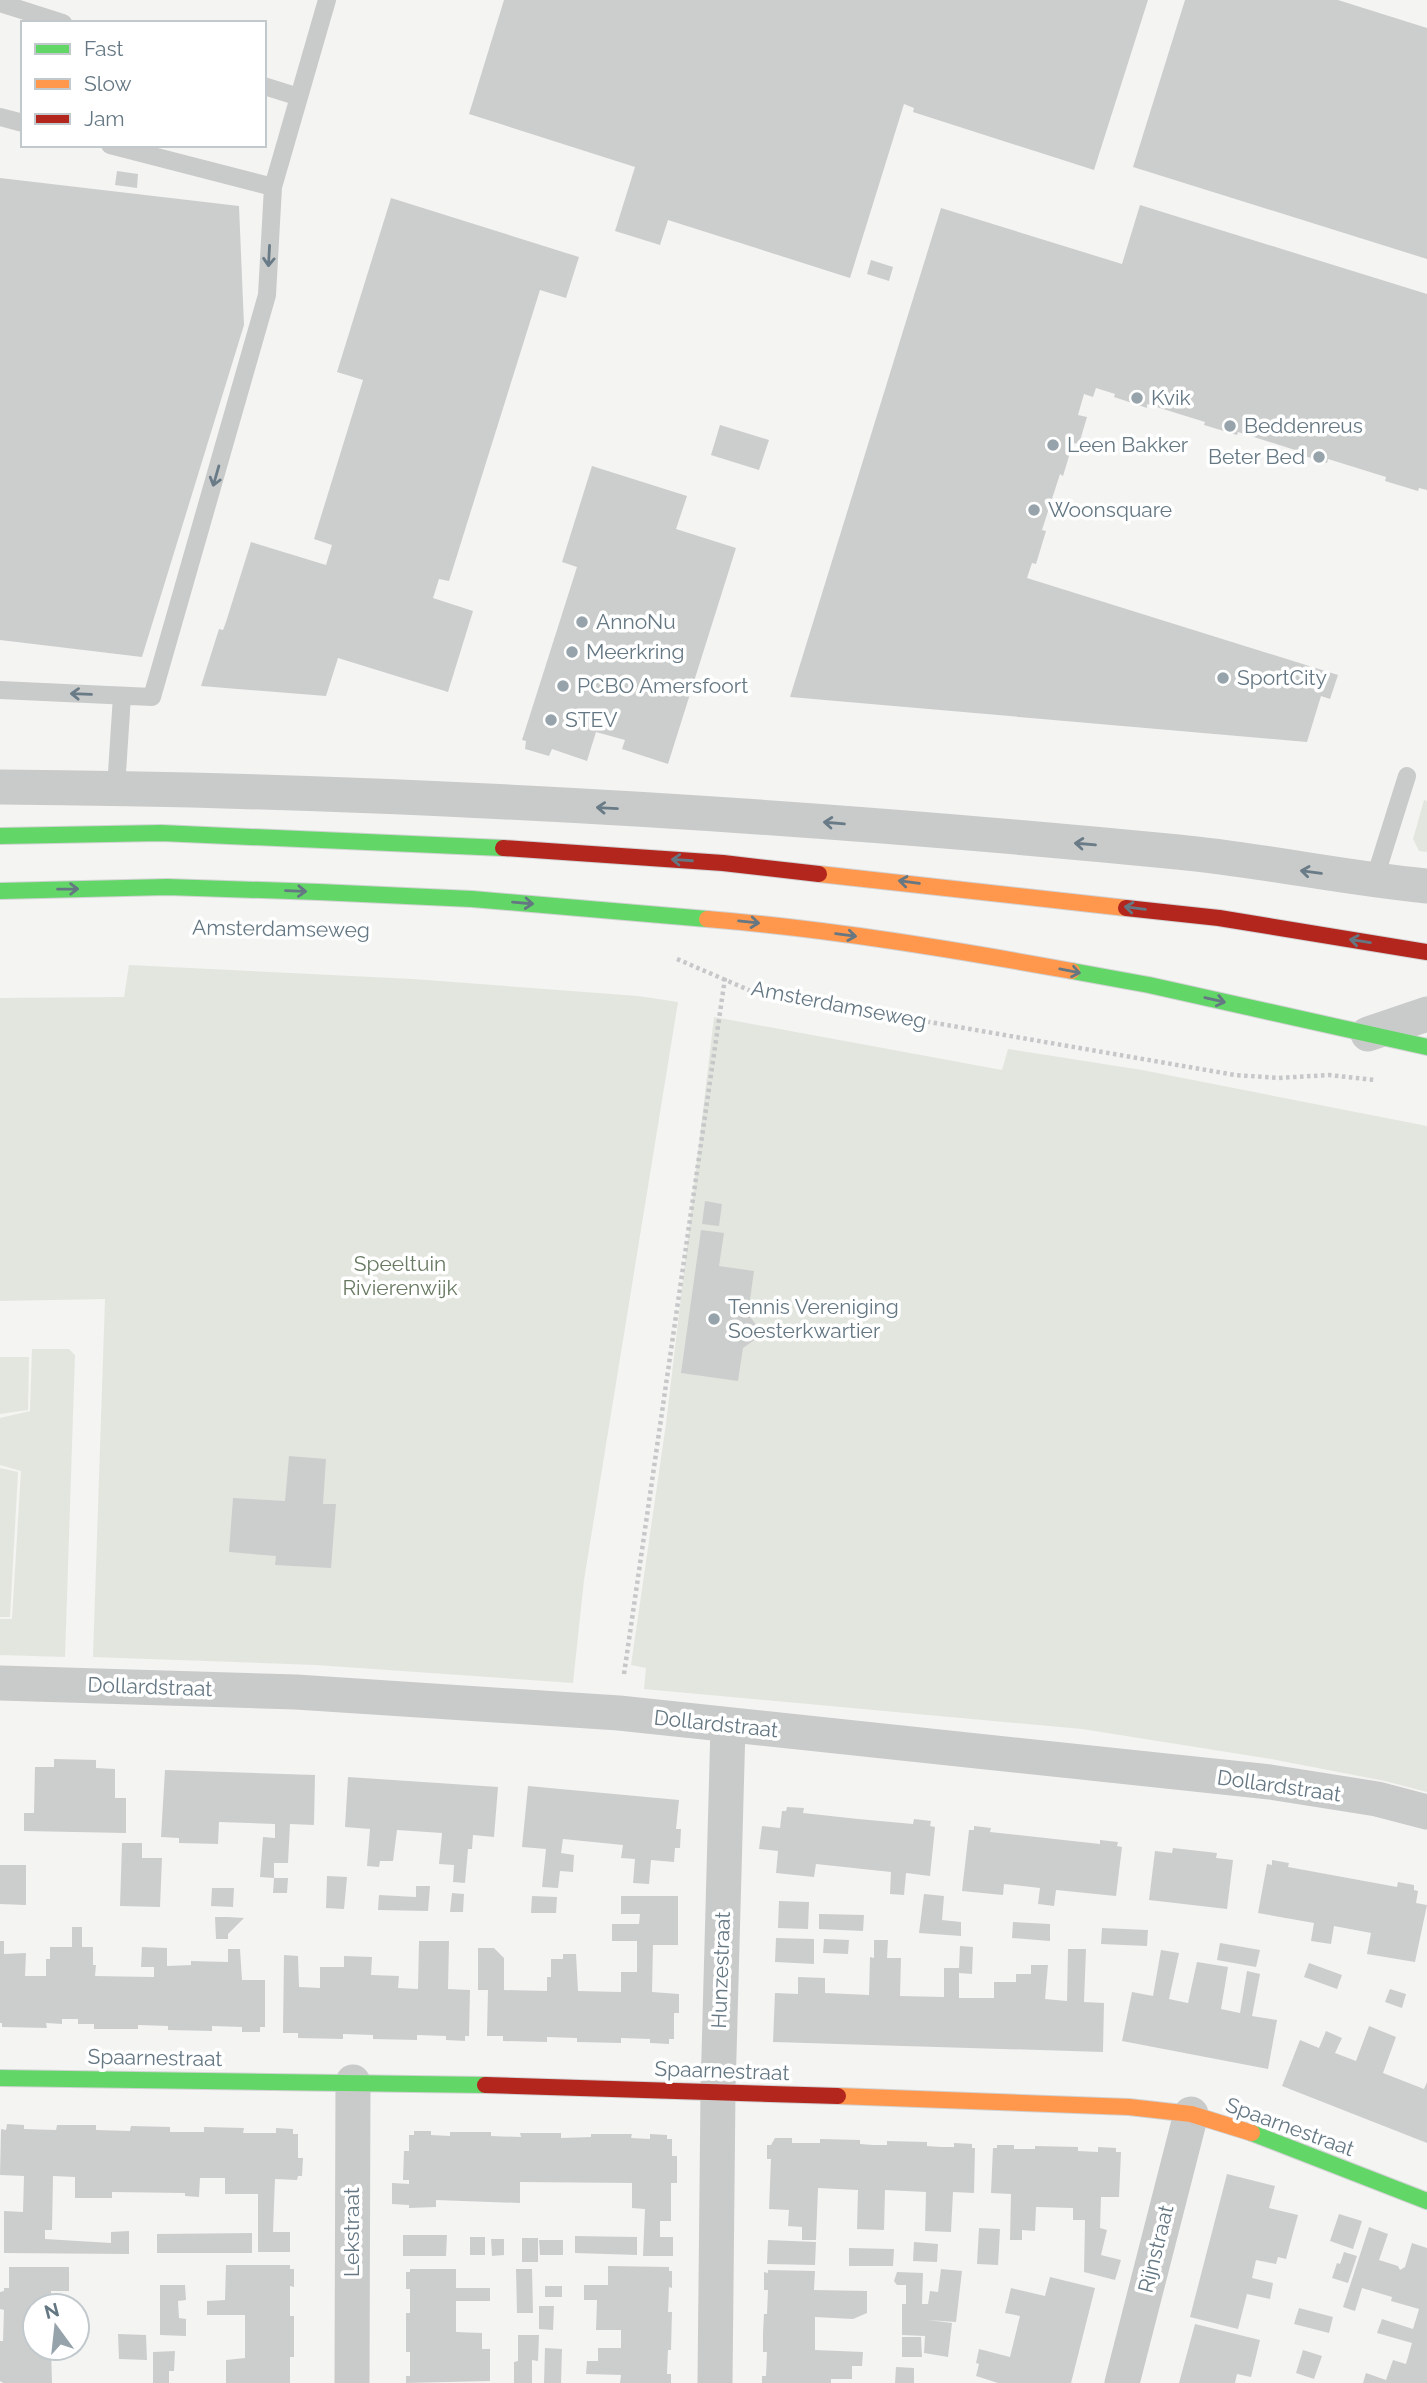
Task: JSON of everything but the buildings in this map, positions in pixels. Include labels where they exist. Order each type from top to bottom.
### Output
[{"type":"main road","points":[[0,836],[161,833],[558,850],[723,863],[1219,918],[1427,952]]},
{"type":"main road","name":"Amsterdamseweg","points":[[0,891],[167,887],[472,899],[778,925],[1013,960],[1149,985],[1427,1047]]},
{"type":"main road","name":"Spaarnestraat","points":[[0,2078],[353,2082],[718,2091],[1129,2107],[1191,2114],[1237,2127],[1427,2202]]},
{"type":"street","points":[[0,787],[271,792],[730,814],[1182,853],[1374,881],[1427,886]]},
{"type":"street","points":[[1368,1034],[1427,1014]]},
{"type":"street","name":"Dollardstraat","points":[[0,1684],[296,1692],[619,1713],[1270,1782],[1377,1799],[1427,1812]]},
{"type":"street","name":"Hunzestraat","points":[[715,2383],[718,2091],[728,1726]]},
{"type":"street","name":"Lekstraat","points":[[352,2383],[353,2082]]},
{"type":"street","name":"Rijnstraat","points":[[1122,2383],[1191,2114]]},
{"type":"lane","points":[[0,690],[152,697],[267,295],[273,187],[327,0]]},
{"type":"lane","points":[[0,3],[57,21]]},
{"type":"lane","points":[[266,87],[299,97]]},
{"type":"lane","points":[[0,117],[21,122]]},
{"type":"lane","points":[[118,147],[273,187]]},
{"type":"lane","points":[[116,788],[122,696]]},
{"type":"lane","points":[[1374,881],[1406,776]]},
{"type":"path","name":"Amsterdamseweg","points":[[668,956],[751,991],[1235,1075],[1278,1078],[1329,1075],[1379,1080]]},
{"type":"path","points":[[619,1713],[725,978]]},
{"type":"green space","points":[[1424,800],[1427,801],[1427,852],[1419,851],[1413,839]]},
{"type":"green space","name":"Speeltuin Rivierenwijk","points":[[129,965],[413,979],[638,996],[678,1002],[584,1580],[573,1683],[316,1665],[93,1657],[105,1299],[0,1301],[0,998],[124,997]]},
{"type":"green space","points":[[714,1017],[1002,1070],[1008,1049],[1142,1070],[1427,1126],[1427,1792],[1271,1759],[1082,1729],[644,1689],[646,1668],[631,1665],[666,1424]]},
{"type":"green space","points":[[32,1349],[69,1349],[75,1355],[65,1657],[0,1655],[0,1619],[12,1619],[21,1471],[0,1465],[0,1418],[30,1411]]},
{"type":"green space","points":[[0,1357],[29,1357],[28,1410],[0,1414]]},
{"type":"green space","points":[[0,1468],[18,1472],[10,1617],[0,1617]]},
{"type":"traffic: fast","points":[[0,836],[161,833],[503,848]]},
{"type":"traffic: fast","points":[[0,891],[167,887],[319,892],[472,899],[707,919]]},
{"type":"traffic: fast","points":[[1072,971],[1149,985],[1427,1047]]},
{"type":"traffic: fast","points":[[0,2078],[485,2085]]},
{"type":"traffic: fast","points":[[1252,2133],[1427,2201]]},
{"type":"traffic: slow","points":[[819,874],[1126,908]]},
{"type":"traffic: slow","points":[[707,919],[890,940],[1072,971]]},
{"type":"traffic: slow","points":[[838,2096],[1129,2107],[1191,2114],[1252,2133]]},
{"type":"traffic: jam","points":[[503,848],[723,863],[819,874]]},
{"type":"traffic: jam","points":[[1126,908],[1219,918],[1427,952]]},
{"type":"traffic: jam","points":[[485,2085],[838,2096]]},
{"type":"place","name":"Kvik","points":[[1137,398]]},
{"type":"place","name":"Beddenreus","points":[[1230,426]]},
{"type":"place","name":"Leen Bakker","points":[[1053,445]]},
{"type":"place","name":"Beter Bed","points":[[1319,457]]},
{"type":"place","name":"Woonsquare","points":[[1034,510]]},
{"type":"place","name":"AnnoNu","points":[[582,622]]},
{"type":"place","name":"Meerkring","points":[[572,652]]},
{"type":"place","name":"SportCity","points":[[1223,678]]},
{"type":"place","name":"PCBO Amersfoort","points":[[563,686]]},
{"type":"place","name":"STEV","points":[[551,720]]},
{"type":"place","name":"Tennis Vereniging Soesterkwartier","points":[[714,1319]]}]
